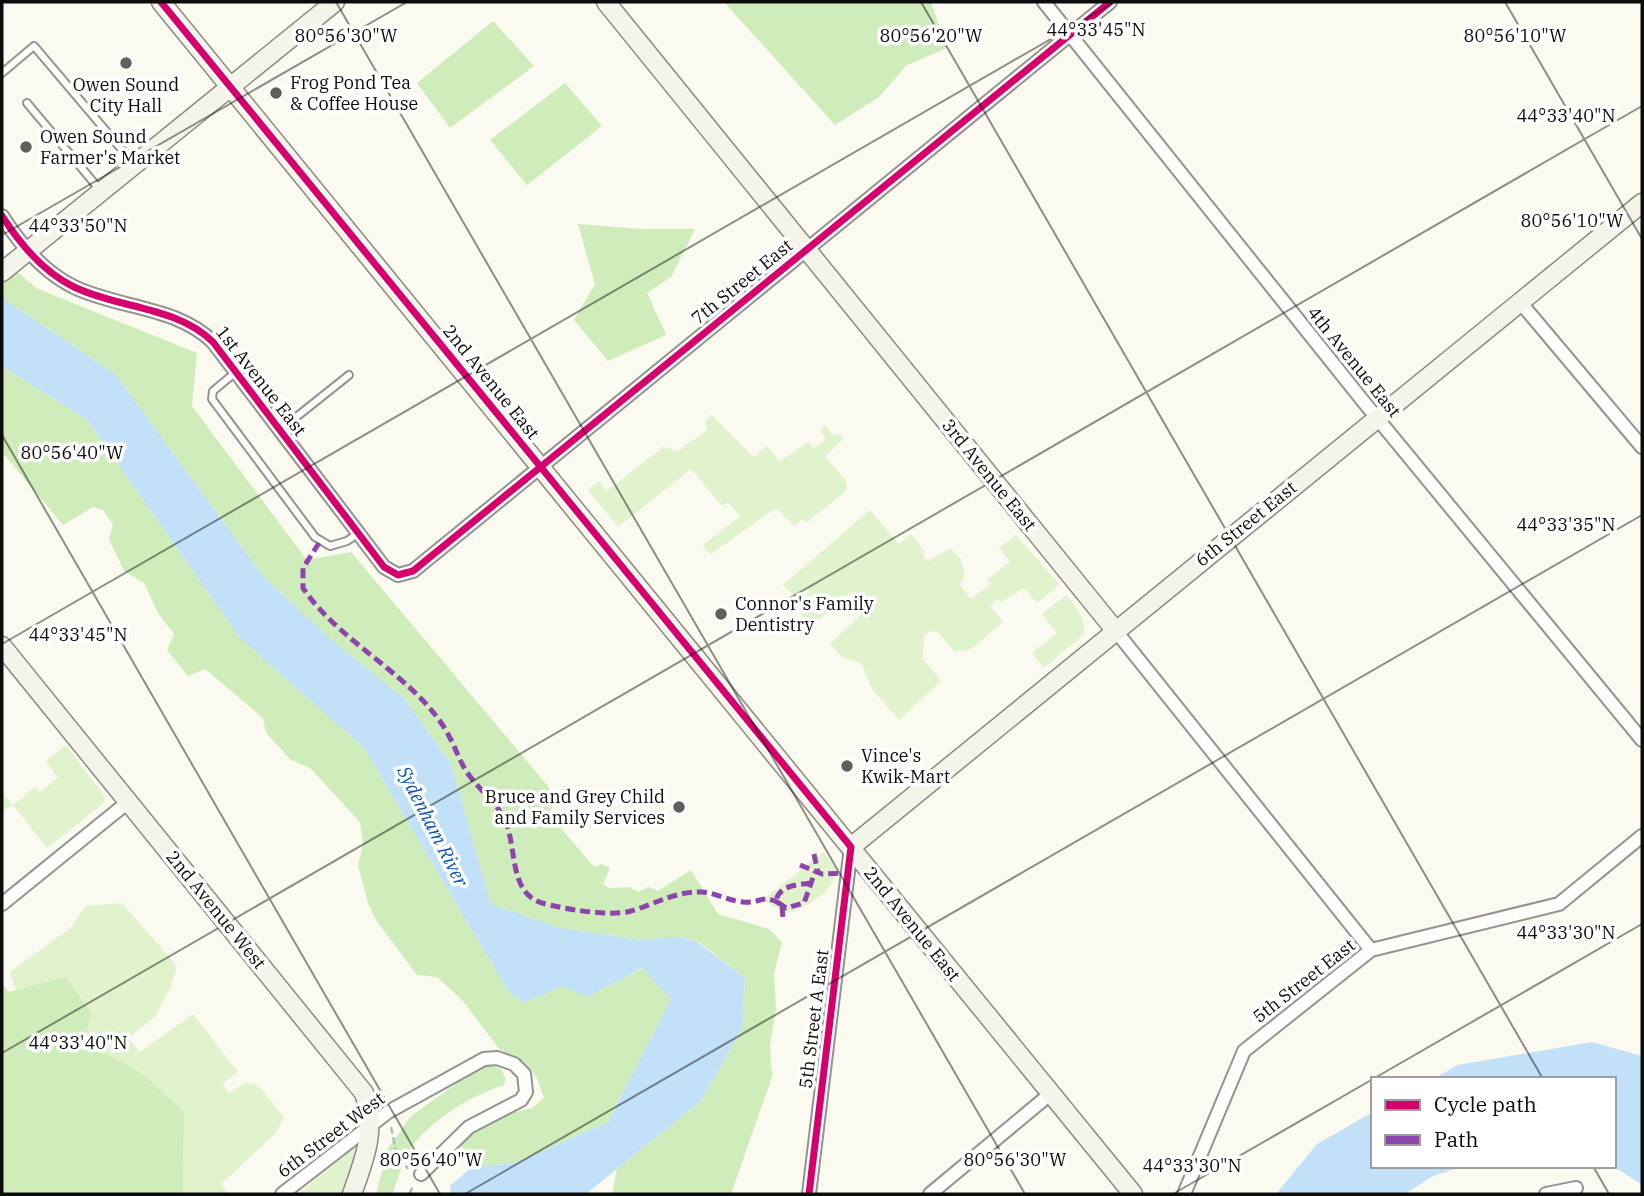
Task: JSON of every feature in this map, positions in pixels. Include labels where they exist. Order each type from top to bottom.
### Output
[{"type":"main road","name":"2nd Avenue East","points":[[161,2],[851,847],[1049,1095],[1133,1194]]},
{"type":"main road","points":[[2,272],[335,2]]},
{"type":"main road","name":"3rd Avenue East","points":[[606,2],[1115,630]]},
{"type":"main road","name":"6th Street East","points":[[851,847],[1642,203]]},
{"type":"main road","name":"2nd Avenue West","points":[[2,646],[356,1081],[369,1107],[371,1124],[367,1151],[352,1194]]},
{"type":"street","name":"4th Avenue East","points":[[1044,2],[1377,418],[1642,740]]},
{"type":"street","name":"7th Street East","points":[[390,572],[398,575],[413,571],[1110,2]]},
{"type":"street","name":"1st Avenue East","points":[[2,216],[28,251],[53,275],[74,287],[198,328],[236,372],[390,572]]},
{"type":"street","points":[[1520,302],[1642,447]]},
{"type":"street","name":"3rd Avenue East","points":[[1115,630],[1371,950]]},
{"type":"street","points":[[2,904],[128,802]]},
{"type":"street","name":"5th Street East","points":[[1184,1194],[1244,1051],[1371,950],[1559,904],[1642,836]]},
{"type":"street","name":"5th Street A East","points":[[808,1194],[851,847]]},
{"type":"street","name":"6th Street West","points":[[282,1194],[388,1112],[484,1059],[497,1058],[514,1064],[524,1074],[526,1092],[521,1100],[469,1127],[418,1180]]},
{"type":"street","points":[[930,1194],[1049,1095]]},
{"type":"street","points":[[1546,1194],[1576,1188]]},
{"type":"lane","points":[[2,73],[34,46],[135,165]]},
{"type":"lane","points":[[27,103],[102,192]]},
{"type":"lane","points":[[236,372],[213,391],[212,399],[314,537],[330,546],[347,541],[359,533]]},
{"type":"lane","points":[[280,430],[349,375]]},
{"type":"path","points":[[388,1112],[396,1151],[418,1180]]},
{"type":"green space","points":[[724,2],[931,2],[947,48],[907,65],[879,97],[835,125]]},
{"type":"green space","points":[[493,21],[534,66],[450,128],[417,83]]},
{"type":"green space","points":[[565,83],[602,126],[527,185],[490,140]]},
{"type":"green space","points":[[578,224],[642,229],[695,229],[671,277],[647,293],[666,335],[608,361],[574,320],[595,284]]},
{"type":"green space","points":[[16,271],[38,289],[197,353],[192,406],[307,560],[351,552],[547,785],[556,803],[548,813],[594,867],[602,864],[610,868],[603,884],[609,888],[630,887],[638,892],[649,887],[658,891],[691,870],[718,914],[769,929],[782,942],[774,974],[776,1009],[770,1045],[772,1077],[731,1194],[612,1194],[617,1169],[701,1101],[742,1029],[745,978],[699,942],[680,937],[641,940],[559,928],[491,904],[451,764],[404,698],[334,642],[264,577],[115,374],[2,298],[2,284]]},
{"type":"green space","points":[[2,366],[87,420],[240,638],[364,748],[508,991],[524,1002],[563,986],[588,997],[643,968],[671,999],[608,1122],[515,1163],[472,1167],[460,1144],[488,1123],[503,1115],[532,1108],[544,1098],[537,1078],[525,1063],[499,1049],[463,1001],[437,977],[417,975],[376,920],[368,903],[358,865],[363,845],[360,822],[310,768],[291,760],[266,733],[263,718],[205,669],[188,676],[167,650],[174,634],[158,613],[144,583],[124,571],[109,539],[113,525],[103,510],[93,507],[63,525],[2,452]]},
{"type":"green space","points":[[712,415],[754,457],[767,446],[780,461],[808,442],[814,448],[826,439],[821,432],[824,425],[834,435],[840,434],[844,439],[825,456],[846,481],[847,490],[806,523],[802,519],[794,526],[776,508],[711,554],[702,546],[740,516],[728,502],[722,506],[691,469],[618,527],[588,490],[598,481],[607,491],[663,447],[678,451],[707,430],[705,421]]},
{"type":"green space","points":[[870,510],[899,544],[911,534],[925,552],[923,555],[928,561],[951,548],[960,558],[965,574],[960,585],[971,599],[990,584],[987,580],[1010,562],[999,548],[1016,535],[1060,585],[1037,603],[1024,588],[1001,602],[998,599],[990,606],[1003,622],[971,649],[955,652],[938,632],[930,631],[924,636],[923,659],[941,681],[899,720],[872,689],[861,663],[843,658],[830,644],[865,611],[851,592],[813,625],[799,613],[811,604],[805,597],[810,592],[806,588],[795,597],[783,585]]},
{"type":"green space","points":[[1066,595],[1082,618],[1084,634],[1044,668],[1032,653],[1057,633],[1042,614]]},
{"type":"green space","points":[[66,745],[105,797],[104,803],[47,848],[13,805],[35,787],[40,792],[58,778],[46,761]]},
{"type":"green space","points":[[2,793],[13,805],[2,812]]},
{"type":"green space","points":[[823,852],[836,868],[832,884],[821,895],[793,912],[778,909],[763,900]]},
{"type":"green space","points":[[122,903],[177,966],[171,987],[154,1018],[128,1038],[140,1052],[193,1014],[238,1072],[222,1084],[229,1093],[246,1082],[258,1085],[284,1117],[275,1134],[221,1184],[229,1194],[183,1194],[184,1112],[138,1072],[114,1058],[84,1046],[91,1012],[66,977],[16,991],[10,972],[70,928],[86,906]]},
{"type":"green space","points":[[66,977],[91,1012],[84,1046],[115,1058],[139,1072],[184,1112],[183,1194],[2,1194],[2,984],[9,992]]},
{"type":"green space","points":[[491,1065],[501,1069],[506,1079],[503,1086],[464,1103],[425,1131],[408,1152],[392,1194],[376,1194],[388,1148],[411,1116],[480,1067]]},
{"type":"green space","points":[[355,1147],[358,1151],[343,1194],[298,1194]]},
{"type":"water","name":"Sydenham River","points":[[2,298],[115,374],[264,577],[334,642],[404,698],[451,764],[491,904],[560,928],[641,940],[680,937],[697,942],[745,978],[742,1029],[701,1101],[586,1194],[451,1194],[450,1186],[472,1167],[515,1163],[608,1122],[671,999],[642,968],[588,997],[563,986],[524,1003],[508,991],[364,748],[240,638],[87,420],[2,366]]},
{"type":"water","points":[[1592,1042],[1642,1056],[1642,1185],[1616,1168],[1616,1077],[1437,1077],[1458,1065]]},
{"type":"water","points":[[1371,1113],[1371,1168],[1458,1168],[1433,1176],[1405,1194],[1276,1194],[1317,1144]]},
{"type":"marked path","points":[[319,543],[303,568],[303,588],[338,627],[401,680],[437,717],[466,770],[503,816],[508,827],[518,878],[531,897],[562,908],[622,913],[666,898],[702,892],[743,902],[770,899],[782,905],[783,918]]},
{"type":"marked path","points":[[814,854],[818,873]]},
{"type":"marked path","points":[[800,865],[822,874],[848,873]]},
{"type":"marked path","points":[[811,883],[785,889],[776,901],[786,908],[804,903],[815,872]]},
{"type":"cycle path","points":[[161,2],[851,847],[809,1194]]},
{"type":"cycle path","points":[[2,216],[33,256],[63,281],[92,294],[182,321],[213,342],[384,567],[398,575],[413,571],[1110,2]]},
{"type":"place","name":"Owen Sound City Hall","points":[[126,63]]},
{"type":"place","name":"Frog Pond Tea & Coffee House","points":[[276,93]]},
{"type":"place","name":"Owen Sound Farmer's Market","points":[[26,147]]},
{"type":"place","name":"Connor's Family Dentistry","points":[[721,614]]},
{"type":"place","name":"Vince's Kwik-Mart","points":[[847,766]]},
{"type":"place","name":"Bruce and Grey Child and Family Services","points":[[679,807]]}]
